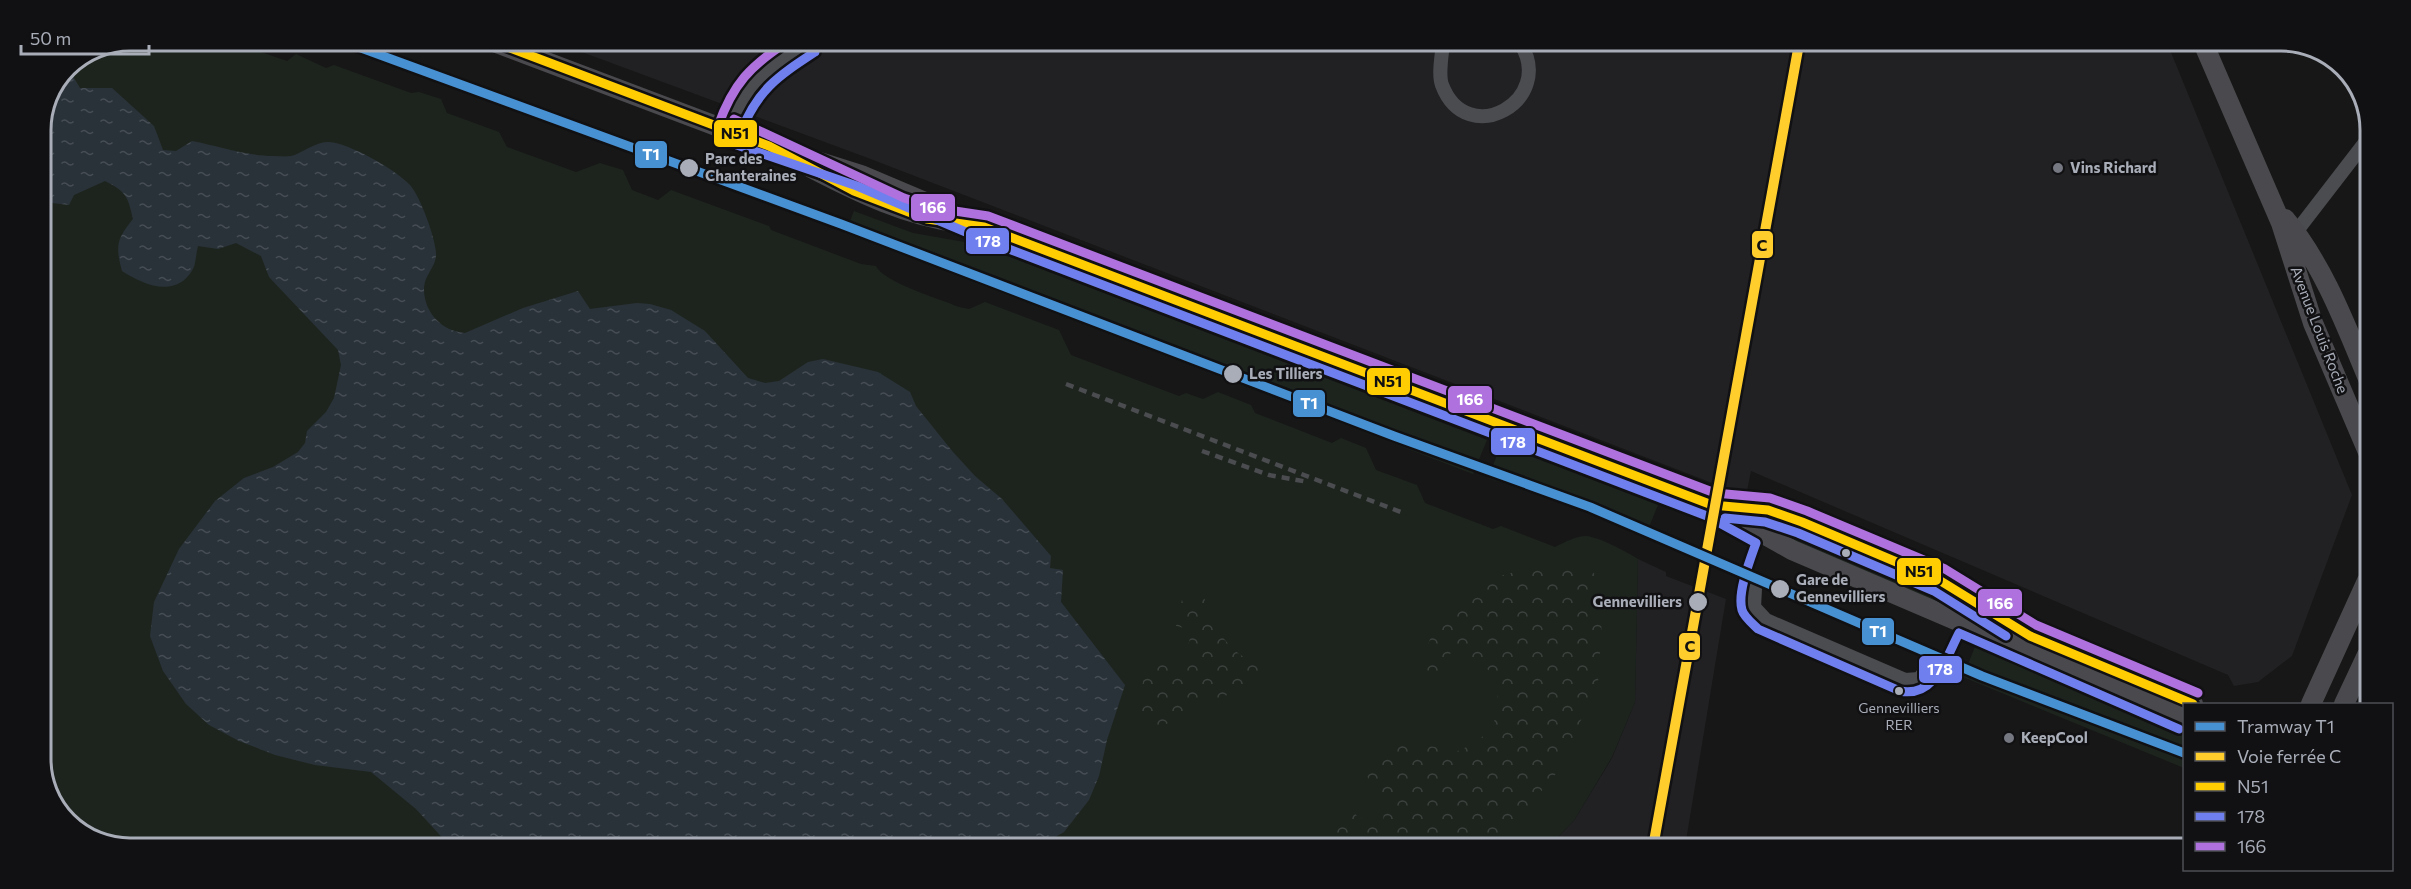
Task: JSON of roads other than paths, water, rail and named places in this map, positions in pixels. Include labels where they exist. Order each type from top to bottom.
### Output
[{"type":"main road","points":[[518,51],[769,146],[854,191],[927,219],[984,226],[1712,505],[1771,538],[2183,718]]},
{"type":"main road","name":"Avenue Louis Roche","points":[[2207,51],[2274,207],[2313,323],[2360,433]]},
{"type":"main road","name":"Avenue Louis Roche","points":[[2274,207],[2296,232],[2329,287],[2360,362]]},
{"type":"main road","points":[[1712,505],[1755,508],[1780,514],[1965,593],[2030,636],[2188,703]]},
{"type":"main road","points":[[1771,538],[1780,514]]},
{"type":"main road","points":[[1953,618],[1965,593]]},
{"type":"main road","points":[[2312,703],[2360,596]]},
{"type":"main road","points":[[2345,703],[2360,670]]},
{"type":"street","points":[[729,130],[738,103],[747,87],[758,76],[795,51]]},
{"type":"street","points":[[1443,51],[1441,83],[1454,106],[1479,117],[1504,113],[1519,98],[1528,79],[1529,57],[1525,51]]},
{"type":"street","points":[[2296,232],[2360,149]]},
{"type":"street","points":[[1755,589],[1754,607],[1766,620],[1801,636],[1905,680],[1919,679],[1929,666]]},
{"type":"water","points":[[73,76],[80,88],[112,88],[154,126],[163,150],[176,151],[192,141],[263,156],[287,156],[295,155],[319,143],[329,142],[360,152],[394,172],[414,190],[433,237],[436,258],[424,287],[424,296],[430,312],[441,324],[456,331],[465,333],[523,308],[578,291],[590,309],[637,303],[671,310],[705,331],[748,378],[765,383],[779,381],[808,362],[823,359],[878,372],[910,392],[916,406],[953,452],[975,476],[1002,499],[1051,556],[1050,568],[1063,570],[1061,602],[1125,685],[1107,740],[1099,776],[1089,800],[1064,832],[1054,838],[443,838],[416,809],[371,772],[315,765],[275,755],[239,741],[209,725],[186,704],[163,671],[150,636],[154,602],[179,549],[215,501],[244,478],[273,467],[298,452],[305,443],[307,431],[326,412],[334,398],[341,365],[338,350],[269,277],[261,256],[236,243],[218,249],[198,246],[194,267],[186,278],[169,287],[159,287],[140,281],[122,271],[119,243],[133,219],[127,200],[118,188],[105,181],[74,195],[69,205],[52,203],[51,130],[53,114],[64,86]]},
{"type":"railway","points":[[1066,384],[1406,514]]},
{"type":"railway","points":[[1202,451],[1269,475],[1308,482]]},
{"type":"tram line","name":"T1","points":[[369,51],[841,224],[1394,436],[1590,507],[1982,676],[2183,753]]},
{"type":"rail line","name":"C","points":[[1655,838],[1798,51]]},
{"type":"place","name":"Parc des Chanteraines","points":[[689,168]]},
{"type":"place","name":"Vins Richard","points":[[2058,168]]},
{"type":"place","name":"Les Tilliers","points":[[1233,374]]},
{"type":"place","name":"Gare de Gennevilliers","points":[[1780,589]]},
{"type":"place","name":"Gennevilliers","points":[[1698,602]]},
{"type":"place","name":"Gennevilliers RER","points":[[1899,691]]},
{"type":"place","name":"KeepCool","points":[[2009,738]]}]
